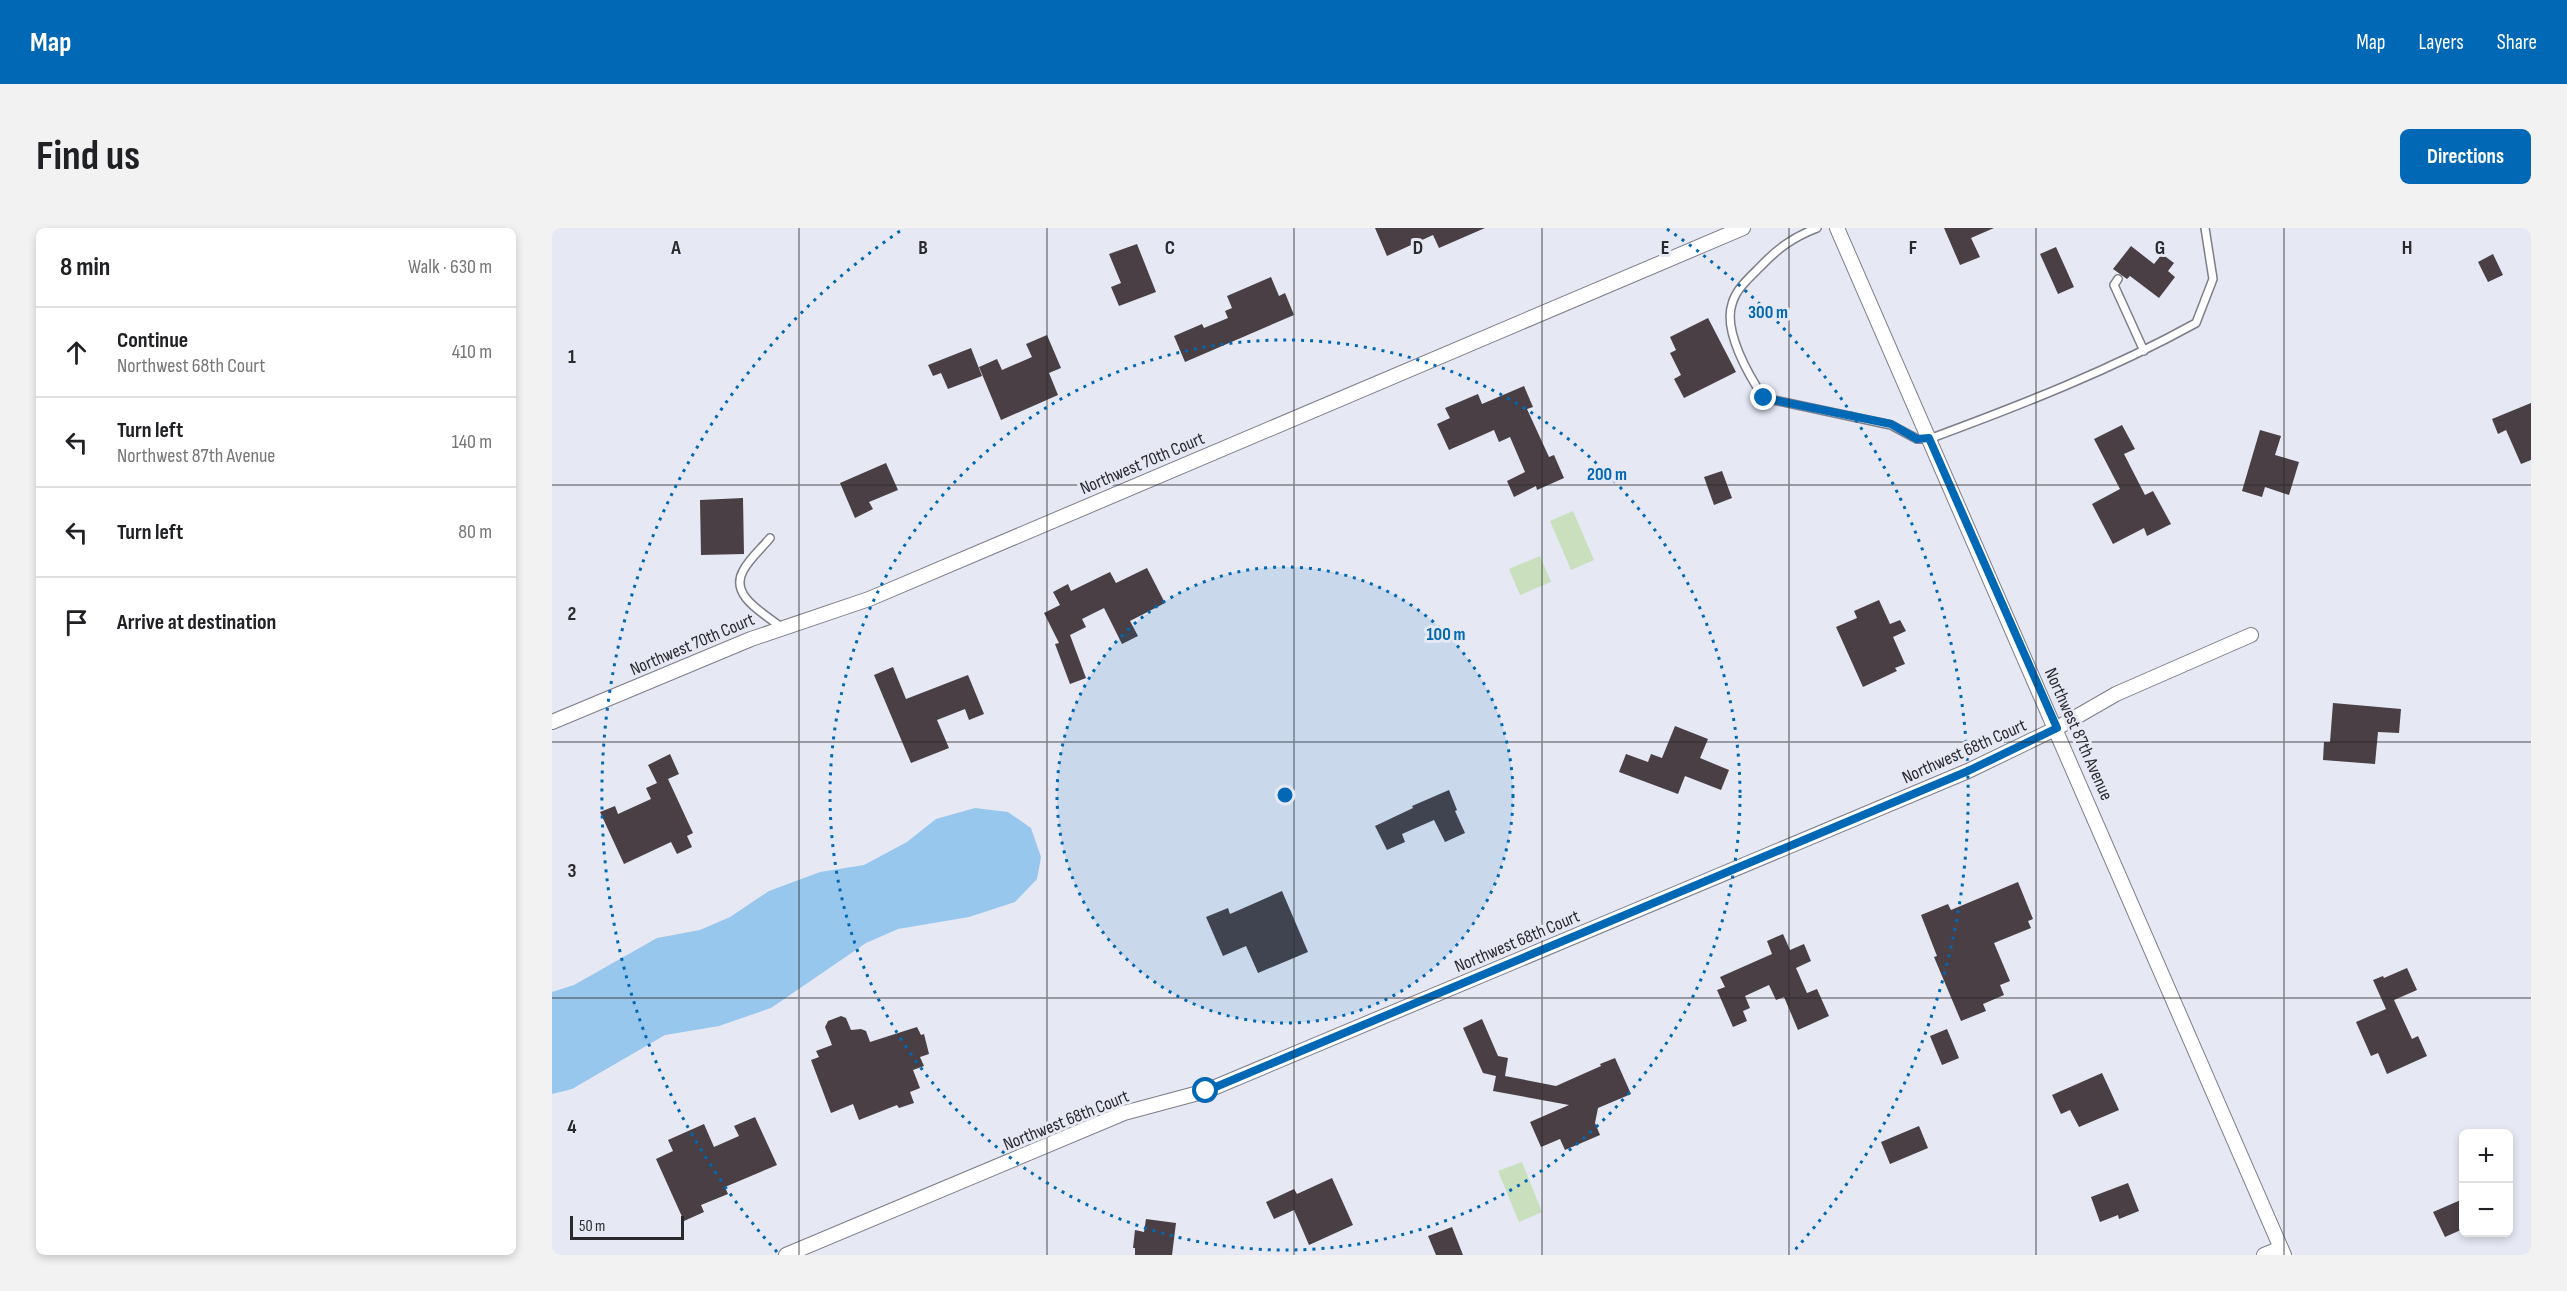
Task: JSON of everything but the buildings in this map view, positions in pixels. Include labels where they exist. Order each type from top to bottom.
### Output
[{"type":"street","name":"Northwest 70th Court","points":[[552,722],[781,627],[869,599],[1743,228]]},
{"type":"street","name":"Northwest 87th Avenue","points":[[1837,228],[2057,728],[2283,1251]]},
{"type":"street","name":"Northwest 68th Court","points":[[786,1255],[1124,1113],[1206,1091],[1968,771],[2057,728],[2116,694],[2251,635]]},
{"type":"street","points":[[2264,1255],[2283,1251]]},
{"type":"lane","points":[[1817,228],[1784,243],[1740,287],[1732,302],[1729,316],[1731,330],[1759,390],[1764,398],[1778,403],[1891,424],[1917,439],[1929,438],[2034,400],[2144,351],[2196,323],[2213,279],[2205,228]]},
{"type":"lane","points":[[2118,279],[2115,285],[2144,351]]},
{"type":"lane","points":[[770,538],[743,571],[740,583],[742,595],[781,627]]},
{"type":"green space","points":[[1573,511],[1594,560],[1571,570],[1550,521]]},
{"type":"green space","points":[[1540,556],[1551,582],[1520,595],[1509,569]]},
{"type":"green space","points":[[1522,1162],[1542,1212],[1519,1222],[1498,1171]]},
{"type":"water","points":[[975,808],[1008,812],[1031,828],[1041,857],[1037,879],[1015,902],[969,917],[898,929],[866,943],[771,1008],[719,1026],[665,1035],[572,1089],[552,1094],[552,992],[574,985],[657,938],[700,930],[730,917],[769,891],[820,872],[864,865],[907,842],[936,819]]},
{"type":"route","points":[[1206,1091],[1968,771],[2057,728],[1929,438],[1917,439],[1891,424],[1778,403],[1764,398]]}]
